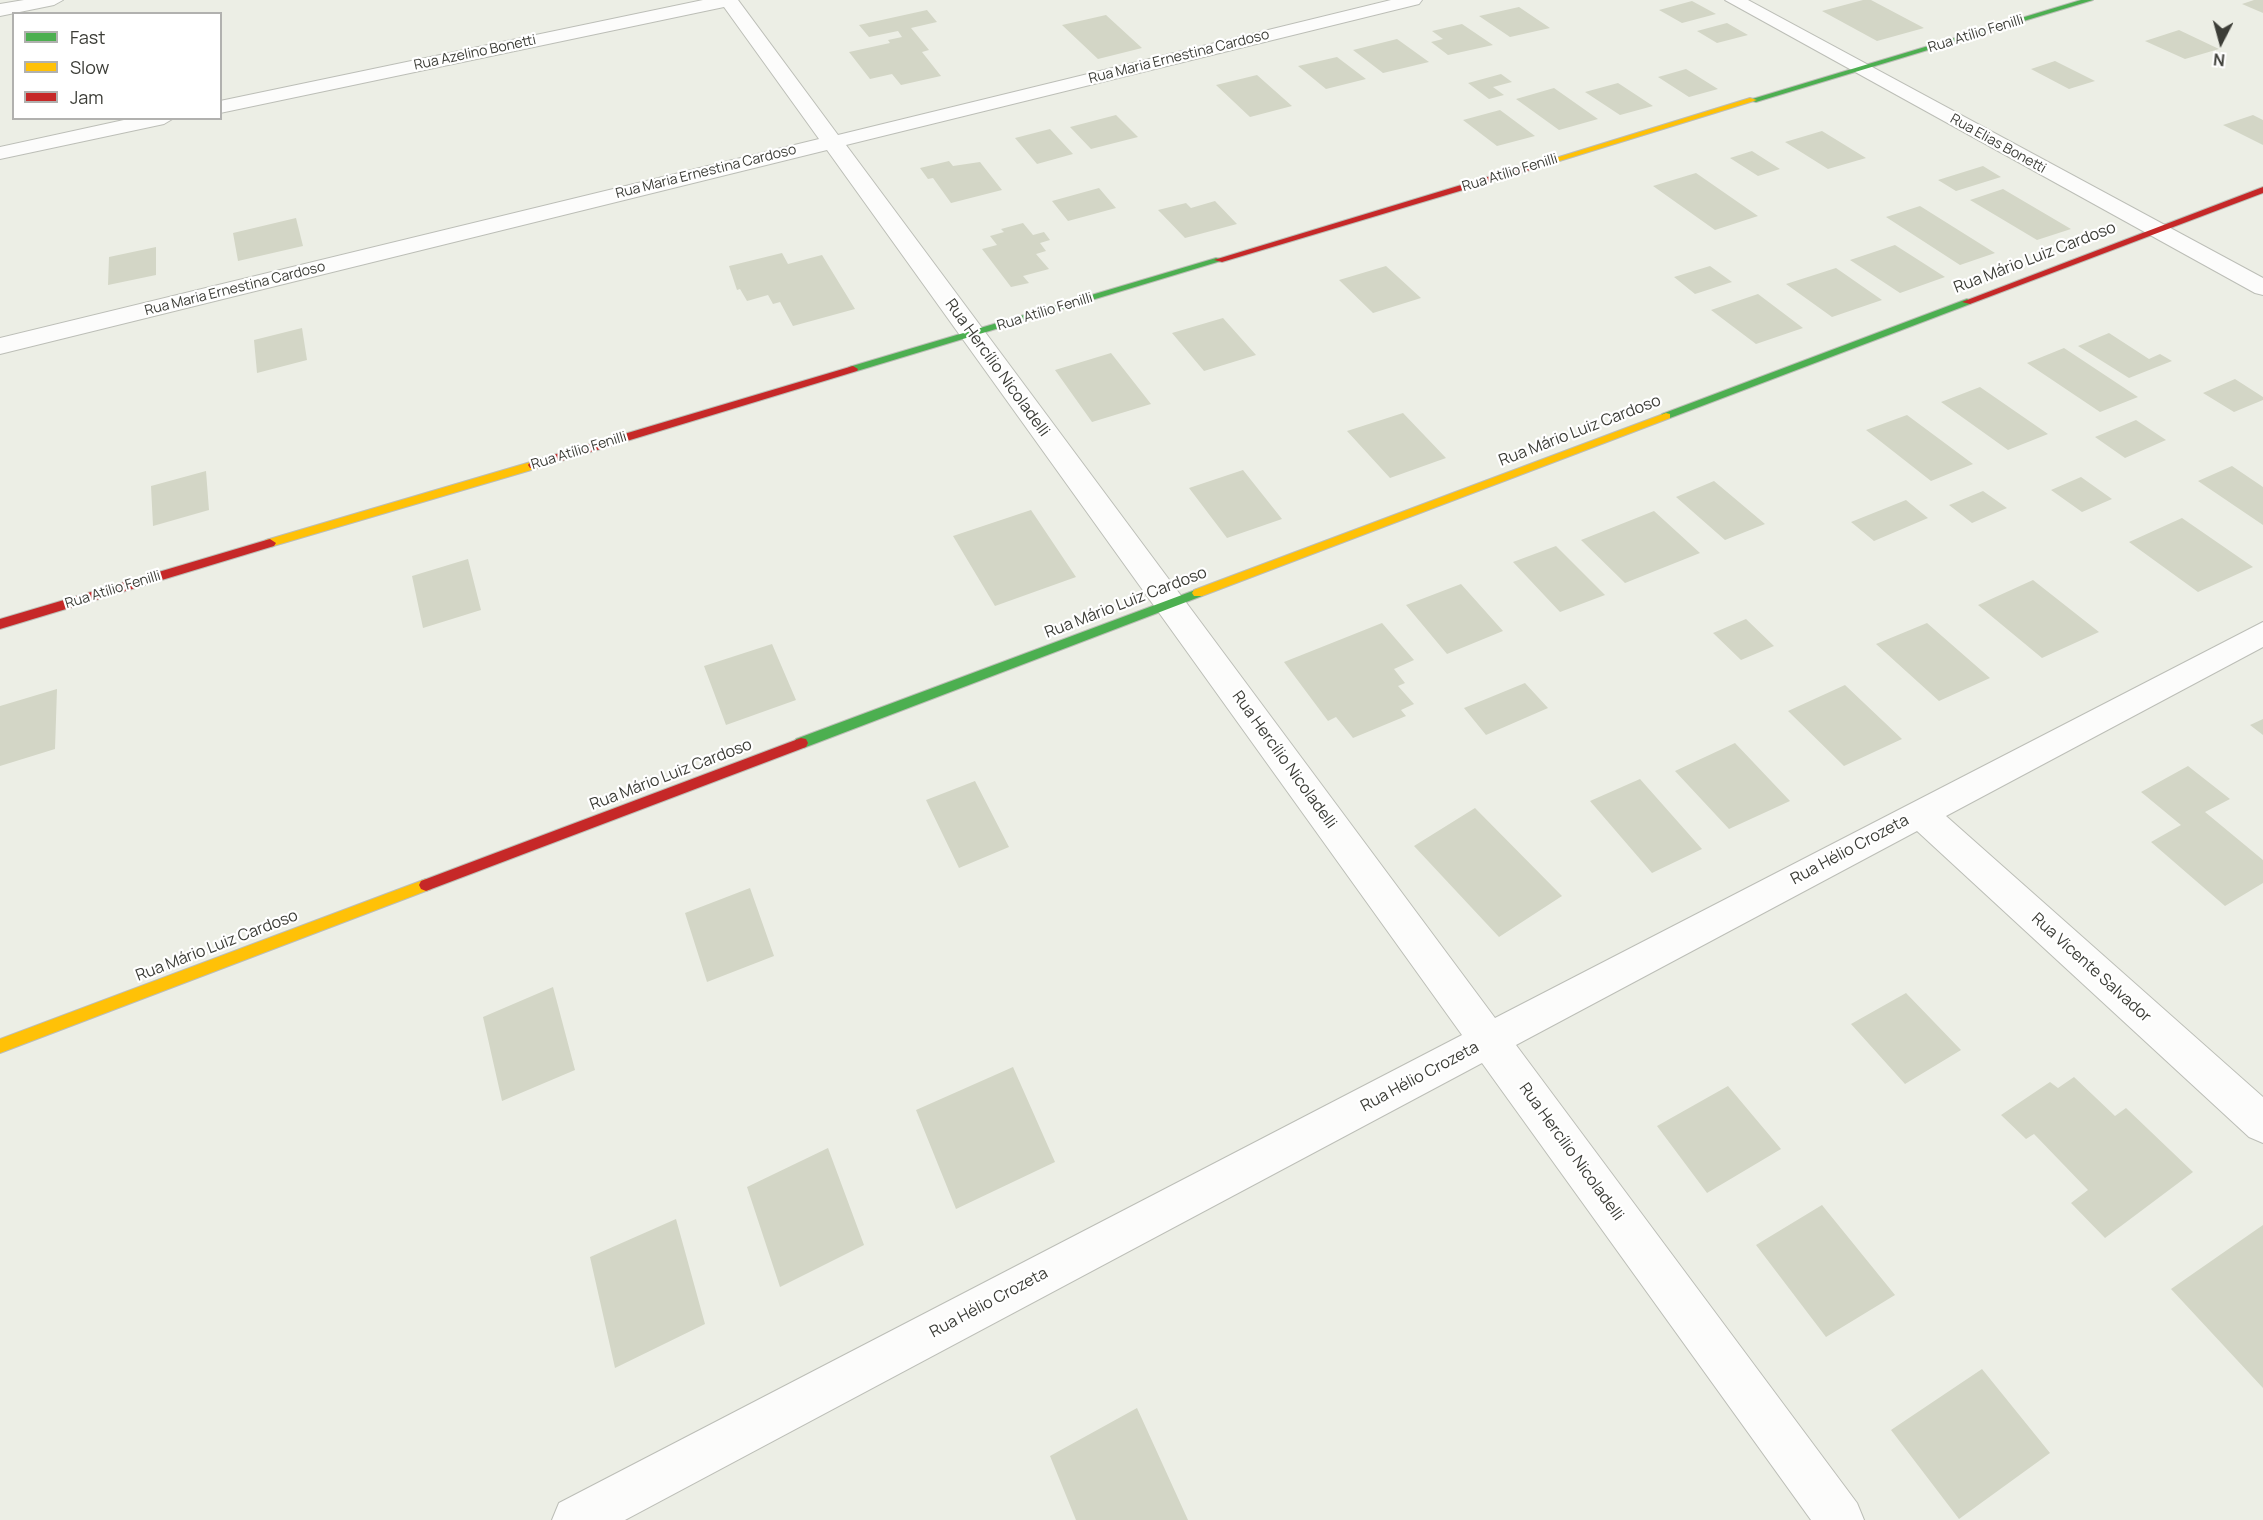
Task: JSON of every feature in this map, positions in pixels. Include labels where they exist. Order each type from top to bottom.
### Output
[{"type":"street","points":[[0,10],[54,0]]},
{"type":"street","name":"Rua Hercílio Nicoladelli","points":[[728,0],[1840,1520]]},
{"type":"street","name":"Rua Azelino Bonetti","points":[[222,107],[728,0]]},
{"type":"street","name":"Rua Maria Ernestina Cardoso","points":[[0,346],[1413,0]]},
{"type":"street","name":"Rua Elias Bonetti","points":[[1734,0],[2263,288]]},
{"type":"street","name":"Rua Atílio Fenilli","points":[[0,624],[2089,0]]},
{"type":"street","points":[[0,153],[155,120]]},
{"type":"street","name":"Rua Mário Luiz Cardoso","points":[[0,1046],[2263,190]]},
{"type":"street","name":"Rua Hélio Crozeta","points":[[576,1520],[2263,633]]},
{"type":"street","name":"Rua Vicente Salvador","points":[[1920,813],[2263,1123]]},
{"type":"building","points":[[1871,0],[1924,28],[1877,41],[1822,11]]},
{"type":"building","points":[[2263,0],[2263,13],[2242,4]]},
{"type":"building","points":[[1692,1],[1716,14],[1682,23],[1659,10]]},
{"type":"building","points":[[1519,7],[1550,28],[1510,37],[1479,16]]},
{"type":"building","points":[[927,10],[937,22],[911,28],[929,50],[922,52],[941,76],[901,85],[892,74],[870,79],[849,52],[890,43],[888,40],[902,37],[898,31],[869,37],[859,25]]},
{"type":"building","points":[[1106,15],[1142,48],[1098,59],[1062,25]]},
{"type":"building","points":[[1727,23],[1748,35],[1717,43],[1697,31]]},
{"type":"building","points":[[1462,24],[1493,45],[1448,55],[1431,42],[1443,39],[1432,31]]},
{"type":"building","points":[[2179,30],[2219,49],[2185,59],[2145,41]]},
{"type":"building","points":[[1397,39],[1429,62],[1383,73],[1353,50]]},
{"type":"building","points":[[1337,57],[1366,79],[1326,89],[1298,66]]},
{"type":"building","points":[[2055,61],[2095,81],[2069,89],[2031,69]]},
{"type":"building","points":[[1686,69],[1718,89],[1689,97],[1658,77]]},
{"type":"building","points":[[1501,74],[1512,82],[1493,87],[1504,95],[1489,99],[1468,83]]},
{"type":"building","points":[[1257,75],[1292,106],[1250,117],[1216,85]]},
{"type":"building","points":[[1618,83],[1653,106],[1620,115],[1585,92]]},
{"type":"building","points":[[1554,88],[1598,119],[1559,130],[1516,99]]},
{"type":"building","points":[[1500,110],[1535,136],[1497,146],[1463,120]]},
{"type":"building","points":[[1116,115],[1138,137],[1091,149],[1070,127]]},
{"type":"building","points":[[2253,115],[2263,120],[2263,145],[2223,125]]},
{"type":"building","points":[[1050,129],[1073,154],[1037,164],[1015,138]]},
{"type":"building","points":[[1822,131],[1866,158],[1828,169],[1785,142]]},
{"type":"building","points":[[1752,151],[1780,169],[1758,176],[1730,158]]},
{"type":"building","points":[[949,161],[953,166],[980,162],[1002,190],[951,203],[933,178],[928,179],[920,168]]},
{"type":"building","points":[[1983,166],[2001,177],[1956,191],[1938,180]]},
{"type":"building","points":[[1696,173],[1758,216],[1715,230],[1653,186]]},
{"type":"building","points":[[1099,188],[1116,208],[1068,221],[1052,201]]},
{"type":"building","points":[[2003,189],[2071,229],[2037,240],[1970,200]]},
{"type":"building","points":[[1215,201],[1237,224],[1185,238],[1158,210],[1186,203],[1191,208]]},
{"type":"building","points":[[1920,206],[1995,253],[1960,265],[1886,217]]},
{"type":"building","points":[[296,218],[303,246],[238,261],[233,233]]},
{"type":"building","points":[[1023,223],[1033,235],[1044,232],[1050,240],[1040,243],[1046,251],[1036,254],[1049,269],[1023,276],[1029,283],[1011,287],[982,249],[997,245],[990,236],[1004,232],[1001,229]]},
{"type":"building","points":[[1895,245],[1945,277],[1900,293],[1850,260]]},
{"type":"building","points":[[156,247],[156,275],[108,285],[109,257]]},
{"type":"building","points":[[782,253],[788,264],[822,255],[855,309],[793,326],[780,302],[773,304],[768,295],[747,301],[740,289],[737,290],[729,266]]},
{"type":"building","points":[[1386,266],[1421,298],[1373,313],[1339,280]]},
{"type":"building","points":[[1710,266],[1732,282],[1695,294],[1674,277]]},
{"type":"building","points":[[1836,268],[1882,300],[1832,317],[1786,284]]},
{"type":"building","points":[[1758,294],[1803,328],[1756,344],[1711,310]]},
{"type":"building","points":[[1223,318],[1256,355],[1204,371],[1172,333]]},
{"type":"building","points":[[302,328],[307,360],[257,373],[254,340]]},
{"type":"building","points":[[2109,333],[2149,359],[2160,354],[2172,361],[2129,378],[2078,346]]},
{"type":"building","points":[[2064,348],[2138,397],[2100,412],[2027,363]]},
{"type":"building","points":[[1111,353],[1151,404],[1092,422],[1055,370]]},
{"type":"building","points":[[2235,379],[2263,397],[2263,400],[2234,412],[2203,393]]},
{"type":"building","points":[[1980,387],[2048,434],[2008,450],[1941,402]]},
{"type":"building","points":[[1403,413],[1446,458],[1390,478],[1347,431]]},
{"type":"building","points":[[1907,415],[1973,464],[1931,481],[1866,430]]},
{"type":"building","points":[[2136,420],[2166,440],[2125,458],[2095,437]]},
{"type":"building","points":[[2232,466],[2263,487],[2263,525],[2198,481]]},
{"type":"building","points":[[1243,470],[1282,519],[1227,538],[1189,488]]},
{"type":"building","points":[[206,471],[209,510],[153,526],[151,486]]},
{"type":"building","points":[[2081,477],[2112,499],[2082,512],[2051,490]]},
{"type":"building","points":[[1714,481],[1765,524],[1725,540],[1676,497]]},
{"type":"building","points":[[1983,491],[2007,508],[1972,523],[1949,505]]},
{"type":"building","points":[[1906,500],[1928,518],[1874,541],[1851,522]]},
{"type":"building","points":[[1031,510],[1076,577],[995,606],[953,536]]},
{"type":"building","points":[[1654,511],[1700,553],[1625,583],[1581,540]]},
{"type":"building","points":[[2182,518],[2253,567],[2198,592],[2129,542]]},
{"type":"building","points":[[1556,546],[1605,595],[1560,612],[1513,562]]},
{"type":"building","points":[[468,559],[481,610],[423,628],[412,576]]},
{"type":"building","points":[[2033,580],[2099,632],[2042,658],[1978,605]]},
{"type":"building","points":[[1461,584],[1503,631],[1447,654],[1406,605]]},
{"type":"building","points":[[1746,619],[1774,646],[1741,660],[1713,633]]},
{"type":"building","points":[[1382,623],[1414,660],[1394,669],[1405,683],[1398,686],[1414,704],[1401,710],[1406,716],[1353,738],[1336,717],[1328,721],[1284,662]]},
{"type":"building","points":[[1927,623],[1990,678],[1939,701],[1876,644]]},
{"type":"building","points":[[772,644],[796,700],[726,725],[704,666]]},
{"type":"building","points":[[1525,683],[1548,708],[1486,735],[1464,708]]},
{"type":"building","points":[[1845,685],[1902,739],[1844,766],[1788,711]]},
{"type":"building","points":[[57,689],[55,749],[0,766],[0,706]]},
{"type":"building","points":[[2263,719],[2263,735],[2250,725]]},
{"type":"building","points":[[1735,743],[1790,801],[1729,829],[1675,771]]},
{"type":"building","points":[[2188,766],[2230,799],[2205,812],[2263,860],[2263,883],[2225,906],[2151,842],[2181,825],[2141,792]]},
{"type":"building","points":[[1640,779],[1702,849],[1652,873],[1590,801]]},
{"type":"building","points":[[975,781],[1009,847],[959,868],[926,800]]},
{"type":"building","points":[[1475,808],[1562,896],[1499,937],[1414,846]]},
{"type":"building","points":[[750,888],[774,956],[707,982],[685,913]]},
{"type":"building","points":[[553,987],[575,1070],[502,1101],[483,1017]]},
{"type":"building","points":[[1906,993],[1961,1050],[1905,1084],[1851,1024]]},
{"type":"building","points":[[1013,1067],[1055,1162],[956,1209],[916,1110]]},
{"type":"building","points":[[2074,1077],[2115,1116],[2126,1108],[2193,1172],[2105,1238],[2071,1203],[2088,1190],[2034,1134],[2026,1139],[2001,1115],[2050,1082],[2058,1088]]},
{"type":"building","points":[[1728,1086],[1781,1149],[1707,1193],[1657,1126]]},
{"type":"building","points":[[828,1148],[864,1245],[780,1287],[747,1187]]},
{"type":"building","points":[[1822,1205],[1895,1295],[1826,1337],[1756,1245]]},
{"type":"building","points":[[676,1219],[705,1324],[615,1368],[590,1257]]},
{"type":"building","points":[[2263,1225],[2263,1388],[2171,1289]]},
{"type":"building","points":[[1982,1369],[2050,1453],[1959,1519],[1891,1430]]},
{"type":"building","points":[[1137,1408],[1188,1520],[1076,1520],[1050,1456]]},
{"type":"traffic: fast","points":[[1753,100],[2089,0]]},
{"type":"traffic: fast","points":[[853,369],[1219,260]]},
{"type":"traffic: fast","points":[[1666,416],[1967,302]]},
{"type":"traffic: fast","points":[[801,743],[1198,593]]},
{"type":"traffic: slow","points":[[1537,165],[1753,100]]},
{"type":"traffic: slow","points":[[1198,593],[1666,416]]},
{"type":"traffic: slow","points":[[270,543],[534,465]]},
{"type":"traffic: slow","points":[[0,1046],[426,885]]},
{"type":"traffic: jam","points":[[1219,260],[1537,165]]},
{"type":"traffic: jam","points":[[1967,302],[2263,190]]},
{"type":"traffic: jam","points":[[534,465],[853,369]]},
{"type":"traffic: jam","points":[[0,624],[270,543]]},
{"type":"traffic: jam","points":[[426,885],[801,743]]}]
